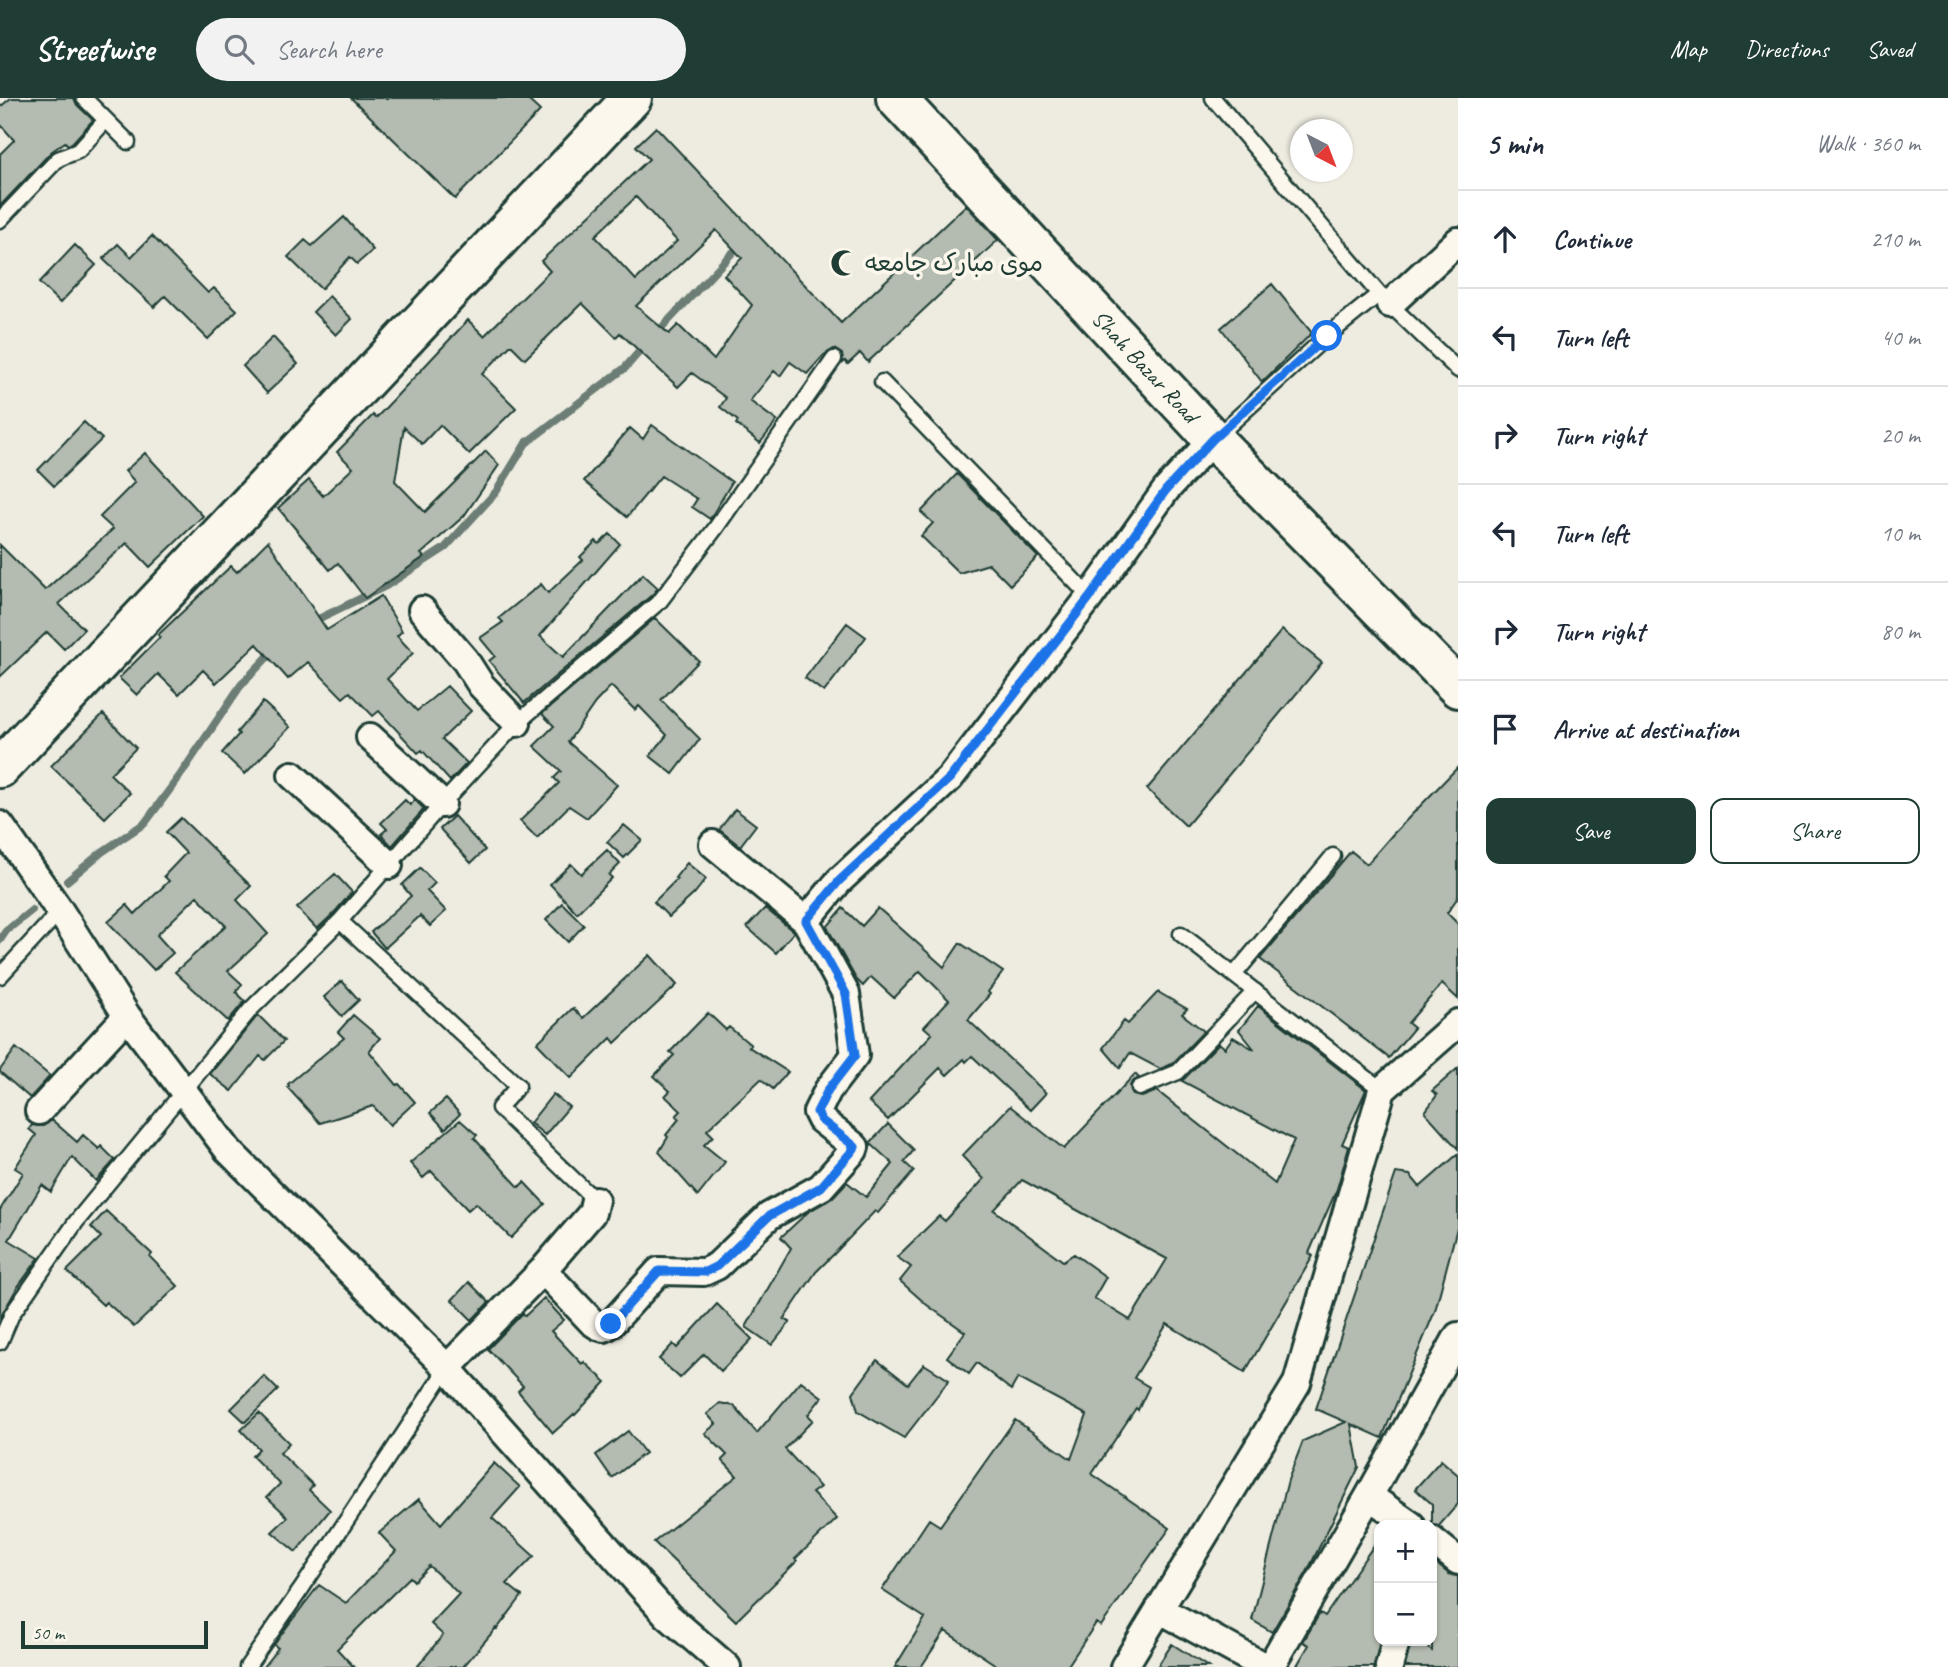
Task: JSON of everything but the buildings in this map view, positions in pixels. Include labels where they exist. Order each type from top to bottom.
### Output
[{"type":"main road","name":"Shah Bazar Road","points":[[895,98],[1213,439],[1458,688]]},
{"type":"main road","points":[[1,766],[627,100]]},
{"type":"street","points":[[1385,299],[1458,241]]},
{"type":"street","points":[[806,921],[839,881],[950,778],[1090,597],[1166,490],[1213,439]]},
{"type":"street","points":[[422,610],[465,660],[481,685],[517,723]]},
{"type":"street","points":[[370,737],[442,804]]},
{"type":"street","points":[[292,775],[389,865]]},
{"type":"street","points":[[0,825],[60,911],[127,1016],[228,1150],[447,1368],[668,1616],[727,1667]]},
{"type":"street","points":[[543,1270],[592,1322],[604,1328],[611,1324],[659,1271],[705,1272],[717,1266],[769,1216],[821,1187],[855,1147],[821,1120],[817,1112],[828,1090],[855,1055],[846,994],[806,921],[713,844]]},
{"type":"street","points":[[39,1111],[127,1016]]},
{"type":"street","points":[[1124,1667],[1297,1383],[1382,1090],[1458,1023]]},
{"type":"street","points":[[447,1368],[543,1270],[592,1213],[595,1200]]},
{"type":"street","points":[[1158,1609],[1268,1667],[1369,1496],[1458,1336]]},
{"type":"street","points":[[1369,1496],[1404,1520]]},
{"type":"street","points":[[1437,1544],[1458,1561]]},
{"type":"street","points":[[1389,1667],[1395,1646]]},
{"type":"lane","points":[[84,98],[128,142]]},
{"type":"lane","points":[[1213,98],[1385,299],[1458,370]]},
{"type":"lane","points":[[0,220],[58,159],[78,151],[106,120]]},
{"type":"lane","points":[[1213,439],[1327,336],[1385,299]]},
{"type":"lane","points":[[0,1342],[12,1314],[76,1222],[251,1009],[340,921],[517,723],[660,601],[715,529],[834,359]]},
{"type":"lane","points":[[882,382],[1090,597]]},
{"type":"lane","points":[[1234,975],[1334,856]]},
{"type":"lane","points":[[0,976],[60,911]]},
{"type":"lane","points":[[340,921],[518,1086],[499,1108],[595,1200]]},
{"type":"lane","points":[[1181,934],[1382,1090]]},
{"type":"lane","points":[[1139,1088],[1178,1072],[1255,991]]},
{"type":"lane","points":[[247,1667],[447,1368]]},
{"type":"waterway","points":[[655,335],[732,253]]},
{"type":"waterway","points":[[312,622],[386,586],[445,548],[496,492],[526,443],[625,368],[646,344]]},
{"type":"waterway","points":[[67,881],[102,852],[145,823],[241,685],[274,650]]},
{"type":"waterway","points":[[0,940],[6,931],[32,910]]},
{"type":"place","name":"موی مبارک جامعه","points":[[844,263]]},
{"type":"route","points":[[611,1324],[659,1271],[705,1272],[717,1266],[769,1216],[821,1187],[853,1150],[855,1147],[821,1120],[817,1112],[828,1090],[855,1055],[846,994],[806,921],[839,881],[950,778],[1090,597],[1166,490],[1213,439],[1327,336]]}]
